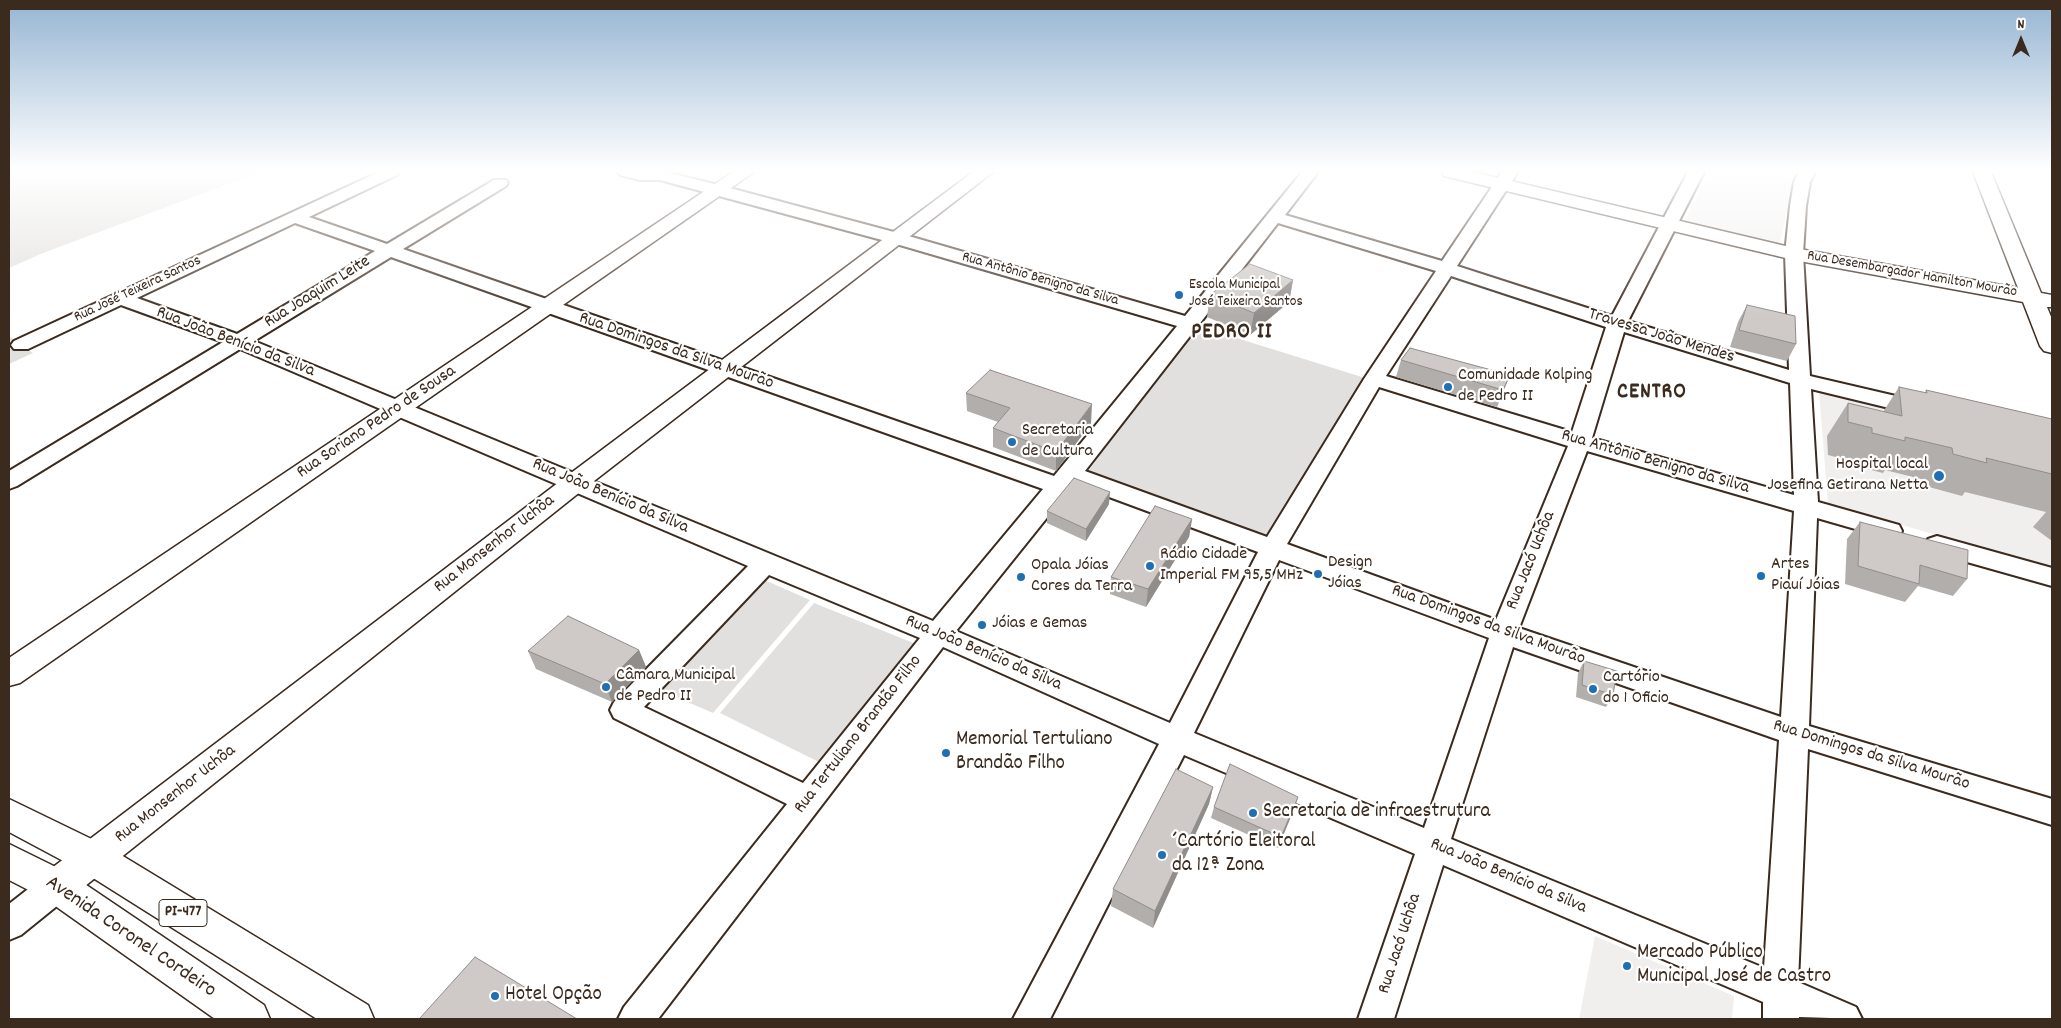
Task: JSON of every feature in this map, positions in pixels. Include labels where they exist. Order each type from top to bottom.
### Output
[{"type":"street","name":"Rua José Teixeira Santos","points":[[21,345],[286,220]]},
{"type":"street","name":"Rua Domingos da Silva Mourão","points":[[306,220],[726,370],[1273,547],[1504,633],[1793,733],[2052,812]]},
{"type":"street","name":"Rua Joaquim Leite","points":[[9,482],[438,220]]},
{"type":"street","name":"Rua Soriano Pedro de Sousa","points":[[9,674],[676,220]]},
{"type":"street","name":"Rua Antônio Benigno da Silva","points":[[829,220],[1188,323]]},
{"type":"street","name":"Rua Monsenhor Uchôa","points":[[9,924],[576,482],[923,220]]},
{"type":"street","name":"Rua Tertuliano Brandão Filho","points":[[636,1019],[938,634],[1273,220]]},
{"type":"street","name":"Travessa João Mendes","points":[[1285,220],[1445,268],[1617,324],[1801,380],[1936,413]]},
{"type":"street","points":[[1031,1019],[1273,547],[1374,379],[1477,220]]},
{"type":"street","name":"Rua Desembargador Hamilton Mourão","points":[[1653,220],[1794,254],[2042,299]]},
{"type":"street","name":"Rua Jacó Uchôa","points":[[1376,1019],[1504,633],[1580,442],[1617,324],[1672,220]]},
{"type":"street","points":[[1780,1006],[1806,507],[1794,254],[1797,220]]},
{"type":"street","points":[[2005,220],[2042,299],[2052,346]]},
{"type":"street","name":"Rua João Benício da Silva","points":[[119,298],[240,342],[938,634],[1176,739],[1434,845],[1780,1006],[1844,1019]]},
{"type":"street","name":"Rua Antônio Benigno da Silva","points":[[1374,379],[1580,442],[2052,577]]},
{"type":"street","points":[[765,563],[624,710],[809,800]]},
{"type":"street","name":"PI-477","points":[[9,814],[94,859],[354,1019]]},
{"type":"street","name":"Avenida Coronel Cordeiro","points":[[9,861],[57,886],[250,1019]]},
{"type":"shaded area","points":[[9,220],[131,220],[43,253],[9,268]]},
{"type":"shaded area","points":[[1685,220],[1785,220],[1779,247],[1683,224]]},
{"type":"shaded area","points":[[1195,325],[1365,378],[1267,538],[1087,473]]},
{"type":"shaded area","points":[[9,336],[33,353],[9,364]]},
{"type":"shaded area","name":"Hospital local Josefina Getirana Netta","points":[[1819,392],[2052,449],[2052,568],[1828,504]]},
{"type":"shaded area","points":[[760,578],[810,600],[713,713],[655,688]]},
{"type":"shaded area","points":[[814,603],[916,644],[823,764],[720,713]]},
{"type":"shaded area","name":"Mercado Público Municipal José de Castro","points":[[1595,936],[1734,996],[1732,1019],[1579,1019]]},
{"type":"building","points":[[1250,264],[1293,280],[1254,313],[1210,295]]},
{"type":"building","points":[[1747,305],[1795,316],[1796,344],[1739,330]]},
{"type":"building","points":[[1410,348],[1510,375],[1503,390],[1401,360]]},
{"type":"building","points":[[990,370],[1092,404],[1056,452],[993,428],[1010,408],[966,393]]},
{"type":"building","points":[[1899,387],[1927,393],[1926,390],[2052,419],[2052,474],[1986,458],[1987,463],[1953,454],[1952,448],[1905,437],[1905,441],[1872,433],[1872,428],[1848,422],[1848,403],[1902,416]]},
{"type":"building","points":[[1074,478],[1110,492],[1086,529],[1047,511]]},
{"type":"building","name":"Rádio Cidade Imperial FM 95,5 MHz","points":[[1155,506],[1192,519],[1148,589],[1111,577]]},
{"type":"building","points":[[1860,522],[1968,550],[1967,579],[1920,565],[1919,584],[1858,566]]},
{"type":"building","points":[[568,616],[639,650],[605,684],[528,651]]},
{"type":"building","points":[[1584,661],[1617,671],[1613,695],[1582,685]]},
{"type":"building","name":"Secretaria de infraestrutura","points":[[1230,764],[1298,797],[1281,837],[1214,807]]},
{"type":"building","name":"´Cartório Eleitoral da 12ª Zona","points":[[1176,769],[1213,787],[1155,911],[1113,889]]},
{"type":"building","points":[[475,957],[577,1019],[420,1018]]},
{"type":"place","name":"Escola Municipal José Teixeira Santos","points":[[1179,295]]},
{"type":"place","name":"Comunidade Kolping de Pedro II","points":[[1448,387]]},
{"type":"place","name":"Secretaria de Cultura","points":[[1012,442]]},
{"type":"place","name":"Hospital local Josefina Getirana Netta","points":[[1939,476]]},
{"type":"place","name":"Rádio Cidade Imperial FM 95,5 MHz","points":[[1150,566]]},
{"type":"place","name":"Design Jóias","points":[[1318,574]]},
{"type":"place","name":"Artes Piauí Jóias","points":[[1761,576]]},
{"type":"place","name":"Opala Jóias Cores da Terra","points":[[1021,577]]},
{"type":"place","name":"Jóias e Gemas","points":[[982,625]]},
{"type":"place","name":"Câmara Municipal de Pedro II","points":[[606,687]]},
{"type":"place","name":"Cartório do 1 Oficio","points":[[1593,689]]},
{"type":"place","name":"Memorial Tertuliano Brandão Filho","points":[[946,753]]},
{"type":"place","name":"Secretaria de infraestrutura","points":[[1253,813]]},
{"type":"place","name":"´Cartório Eleitoral da 12ª Zona","points":[[1162,855]]},
{"type":"place","name":"Mercado Público Municipal José de Castro","points":[[1627,966]]},
{"type":"place","name":"Hotel Opção","points":[[495,996]]},
{"type":"district","name":"PEDRO II","points":[[1232,334]]},
{"type":"district","name":"CENTRO","points":[[1652,394]]}]
